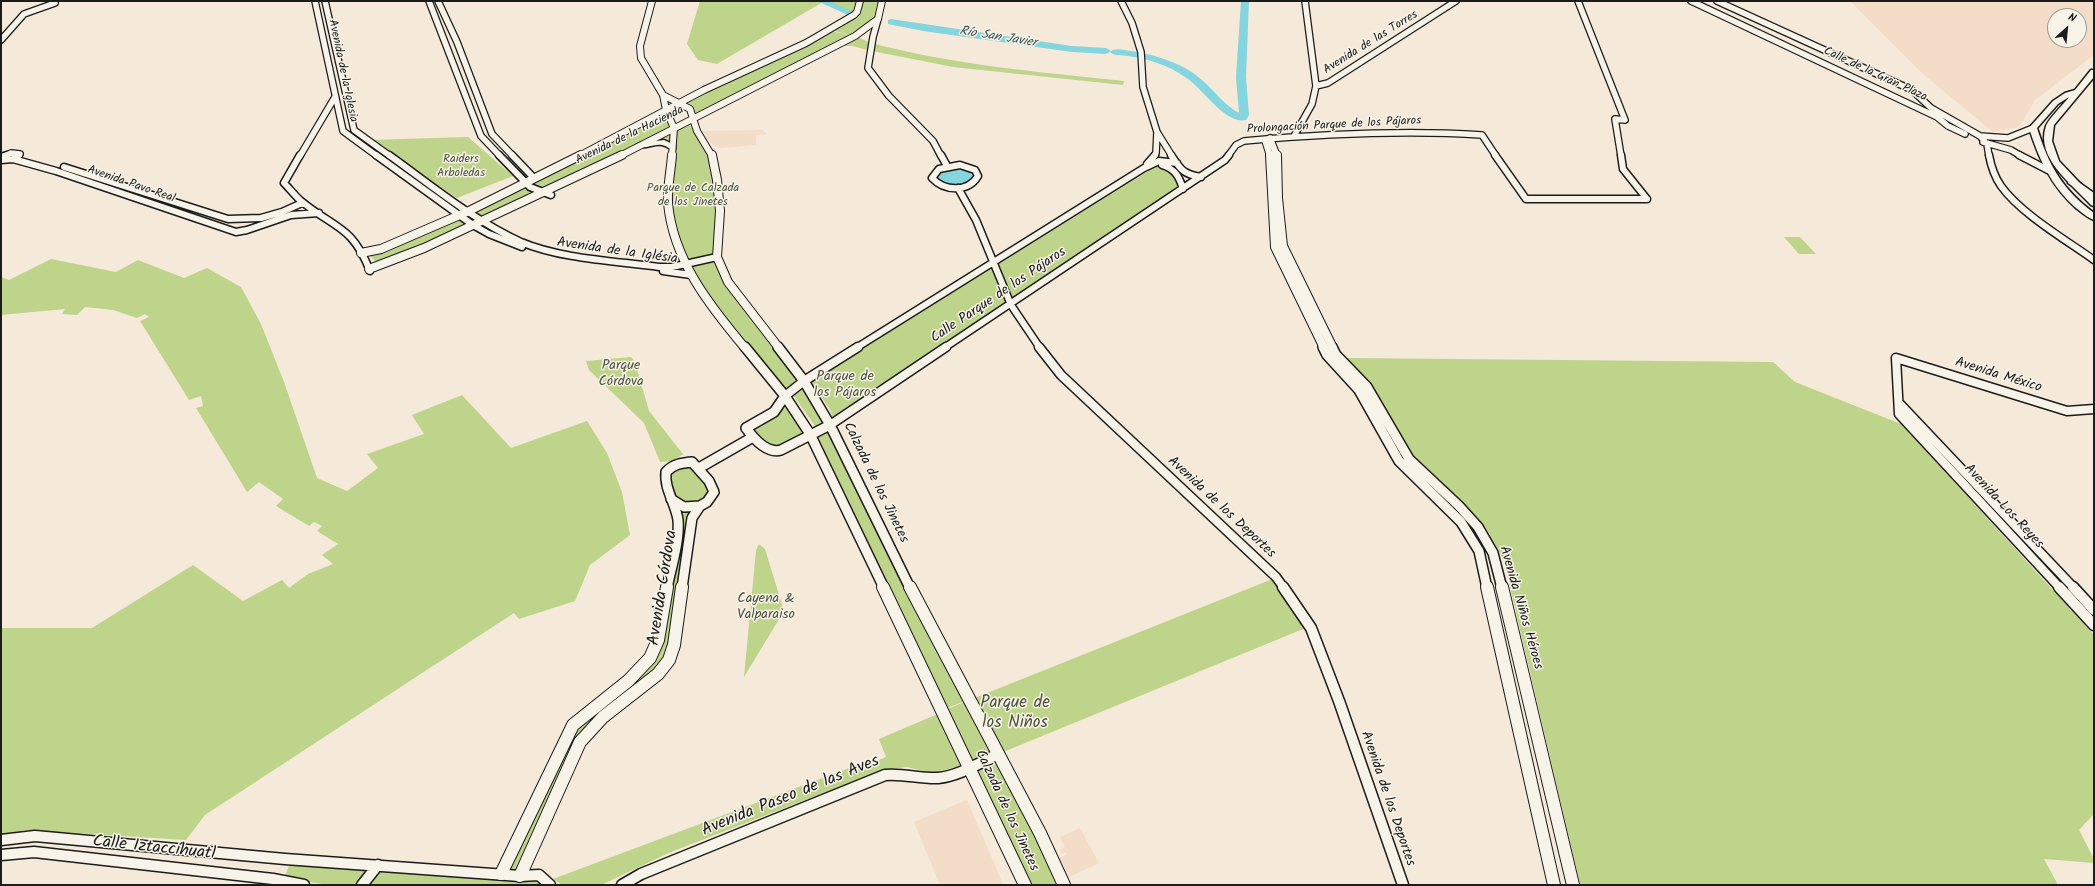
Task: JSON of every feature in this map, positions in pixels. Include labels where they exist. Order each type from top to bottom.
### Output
[{"type":"main road","points":[[652,1],[640,46],[641,58],[663,95],[666,110],[674,128]]},
{"type":"main road","name":"Avenida de la Hacienda","points":[[361,253],[381,250],[469,211],[666,110],[678,102],[831,30],[857,12],[860,1]]},
{"type":"main road","points":[[878,19],[882,1]]},
{"type":"main road","name":"Avenida de la Hacienda","points":[[370,270],[424,248],[640,145],[854,36],[878,19]]},
{"type":"main road","points":[[2094,72],[2050,125],[2048,141],[2055,162],[2071,181],[2094,203]]},
{"type":"main road","points":[[2076,92],[2064,95],[2058,100],[2048,109],[2040,122],[2033,128],[2048,170],[2073,200],[2094,217]]},
{"type":"main road","name":"Calzada de los Jinetes","points":[[663,95],[690,109],[697,131],[711,152],[717,180],[720,211],[717,257],[728,282],[804,381],[830,425],[897,563],[1040,833],[1064,885]]},
{"type":"main road","name":"Calzada de los Jinetes","points":[[674,128],[668,202],[674,237],[691,275],[716,313],[785,396],[810,434],[1025,885]]},
{"type":"main road","name":"Avenida Niños Héroes","points":[[1267,138],[1270,157],[1275,247],[1327,355],[1359,390],[1399,461],[1423,487],[1461,522],[1479,551],[1554,885]]},
{"type":"main road","name":"Avenida Niños Héroes","points":[[1267,138],[1278,157],[1278,198],[1283,246],[1336,355],[1367,388],[1409,459],[1459,506],[1478,527],[1493,553],[1515,635],[1573,885]]},
{"type":"main road","points":[[640,145],[664,142],[672,146]]},
{"type":"main road","points":[[2071,181],[2094,197]]},
{"type":"main road","points":[[696,465],[753,437],[746,428],[774,413],[782,405],[785,396]]},
{"type":"main road","name":"Calle Parque de los Pájaros","points":[[753,437],[769,450],[774,452],[781,450],[830,425]]},
{"type":"main road","name":"Avenida Córdova","points":[[501,874],[573,725],[612,695],[650,658],[658,640],[678,528],[676,512],[664,479],[666,471],[670,466],[677,463],[696,465],[714,492],[707,502],[700,506],[692,518],[674,645],[671,655],[658,674],[603,717],[580,742],[520,876]]},
{"type":"main road","points":[[672,499],[684,507],[700,506]]},
{"type":"main road","points":[[612,695],[621,704]]},
{"type":"street","points":[[1,40],[24,14],[55,3],[52,1]]},
{"type":"street","name":"Avenida de la Iglesia","points":[[315,1],[343,131],[473,225]]},
{"type":"street","name":"Avenida de la Iglesia","points":[[325,1],[354,130],[481,220]]},
{"type":"street","points":[[429,1],[481,136],[530,187],[541,192],[551,194]]},
{"type":"street","points":[[438,1],[457,42],[492,134],[533,177]]},
{"type":"street","points":[[1121,1],[1134,30],[1142,54],[1143,87],[1158,132],[1181,170],[1188,175],[1201,177]]},
{"type":"street","points":[[1294,136],[1312,104],[1316,86],[1305,1]]},
{"type":"street","name":"Avenida de las Torres","points":[[1316,86],[1328,82],[1456,1]]},
{"type":"street","name":"Prolongación Parque de los Pájaros","points":[[1201,177],[1225,160],[1239,142],[1294,136],[1438,132],[1482,134],[1526,199],[1647,199],[1624,169],[1615,119],[1625,120],[1578,1]]},
{"type":"street","name":"Calle de la Gran Plaza","points":[[1691,1],[1937,117],[1948,126],[1987,144],[2010,150],[2048,170]]},
{"type":"street","name":"Calle de la Gran Plaza","points":[[1717,1],[1912,90],[1931,108],[1980,136]]},
{"type":"street","points":[[878,19],[872,30],[871,51],[868,68],[889,96],[934,141],[947,166]]},
{"type":"street","points":[[1760,21],[1747,22],[1762,34]]},
{"type":"street","points":[[335,97],[322,116],[284,183],[302,203],[350,234],[370,270]]},
{"type":"street","points":[[322,116],[331,112],[340,113]]},
{"type":"street","points":[[1980,136],[2008,138],[2033,128]]},
{"type":"street","points":[[1144,168],[1156,153],[1158,132]]},
{"type":"street","points":[[1980,136],[1987,144],[1992,169],[2001,186],[2021,207],[2094,260]]},
{"type":"street","points":[[2008,138],[2015,145],[2010,150]]},
{"type":"street","name":"Avenida Pavo Real","points":[[2,160],[11,153],[20,154],[13,159],[56,171],[222,228],[242,232],[292,214],[306,212],[319,213]]},
{"type":"street","points":[[785,396],[804,381],[993,261],[1144,168],[1163,161],[1177,163]]},
{"type":"street","points":[[1152,164],[1165,165],[1174,169],[1183,189]]},
{"type":"street","points":[[947,166],[966,166],[978,173],[977,179],[974,182],[958,188],[939,185],[932,178],[935,171],[947,166]]},
{"type":"street","name":"Avenida Pavo Real","points":[[64,167],[217,217],[232,220],[253,219],[302,203]]},
{"type":"street","name":"Calle Parque de los Pájaros","points":[[830,425],[1201,177]]},
{"type":"street","name":"Avenida de los Deportes","points":[[958,188],[976,220],[1011,305],[1036,344],[1061,375],[1276,577],[1311,628],[1340,701],[1403,885]]},
{"type":"street","name":"Avenida de la Iglésia","points":[[481,220],[522,242],[568,255],[658,267],[672,267],[717,257]]},
{"type":"street","name":"Avenida de la Iglésia","points":[[473,225],[489,234],[519,246],[561,258],[691,275]]},
{"type":"street","name":"Avenida Los Reyes","points":[[1896,358],[1900,404],[1899,414],[2094,626]]},
{"type":"street","name":"Avenida México","points":[[1896,358],[2067,411],[2086,411],[2094,409]]},
{"type":"street","name":"Avenida Los Reyes","points":[[1900,404],[2094,610]]},
{"type":"street","points":[[1497,633],[1515,635]]},
{"type":"street","name":"Avenida Paseo de las Aves","points":[[622,885],[641,874],[885,775],[898,773],[938,778],[948,776],[998,754]]},
{"type":"street","points":[[1,840],[15,836],[35,836],[285,859],[520,876],[539,875],[550,885]]},
{"type":"street","name":"Calle Iztaccíhuatl","points":[[1,855],[34,852],[273,879],[304,885]]},
{"type":"street","points":[[362,885],[378,865]]},
{"type":"shaded area","points":[[1850,1],[2090,1],[2094,3],[2094,55],[2035,100],[2019,127],[1993,132],[1924,75]]},
{"type":"shaded area","points":[[763,130],[767,134],[756,135],[756,145],[721,148],[712,145],[702,131]]},
{"type":"shaded area","points":[[967,800],[1004,885],[940,885],[914,822]]},
{"type":"shaded area","points":[[1080,828],[1099,863],[1069,877],[1061,870],[1064,866],[1059,858],[1066,855],[1066,852],[1062,854],[1060,850],[1065,847],[1060,837]]},
{"type":"green space","points":[[700,1],[881,1],[878,19],[855,36],[871,43],[871,51],[852,46],[835,46],[696,117],[694,107],[683,100],[831,31],[854,36],[831,30],[851,13],[823,2],[717,64],[698,60],[687,44]]},
{"type":"green space","points":[[871,43],[902,51],[997,67],[1124,81],[1123,85],[953,67],[872,51]]},
{"type":"green space","points":[[663,118],[673,127],[541,191],[526,182],[658,119]]},
{"type":"green space","name":"Parque de Calzada de los Jinetes","points":[[694,119],[690,126],[696,131],[710,152],[718,211],[716,242],[726,279],[801,381],[784,390],[717,313],[687,263],[669,201],[668,149],[664,144],[640,146]]},
{"type":"green space","name":"Raiders Arboledas","points":[[468,137],[513,176],[457,198],[369,140]]},
{"type":"green space","name":"Parque de los Pájaros","points":[[1158,165],[1167,166],[1180,183],[1177,189],[834,420],[829,408],[811,382],[817,377]]},
{"type":"green space","points":[[524,182],[539,192],[481,219],[470,211]]},
{"type":"green space","points":[[458,217],[471,225],[423,247],[377,263],[367,253]]},
{"type":"green space","points":[[1784,237],[1800,237],[1816,254],[1799,254]]},
{"type":"green space","points":[[51,259],[116,272],[138,260],[184,278],[207,268],[241,287],[261,324],[284,382],[317,478],[347,491],[378,468],[367,454],[424,434],[412,415],[462,395],[511,448],[587,421],[607,453],[622,492],[630,535],[590,565],[575,601],[519,619],[514,613],[205,815],[186,840],[24,830],[1,837],[1,628],[92,628],[193,565],[243,601],[282,580],[289,588],[308,574],[333,564],[322,555],[338,544],[317,531],[322,526],[314,522],[309,526],[276,506],[283,499],[259,482],[247,492],[196,408],[203,406],[201,396],[189,400],[140,321],[149,317],[145,314],[137,318],[113,310],[85,307],[77,315],[62,314],[65,309],[1,315],[1,277],[9,280]]},
{"type":"green space","name":"Parque Córdova","points":[[631,357],[635,362],[649,411],[683,454],[673,461],[660,462],[644,423],[589,370],[586,361]]},
{"type":"green space","points":[[1346,358],[1773,362],[1795,382],[1901,424],[2094,635],[2094,814],[2079,830],[2094,859],[2094,863],[2044,859],[2058,885],[1580,885],[1504,561],[1489,533],[1478,518],[1430,474],[1415,458],[1370,381],[1346,360]]},
{"type":"green space","name":"Parque de los Pájaros","points":[[801,389],[805,391],[827,426],[817,429],[793,395],[797,390]]},
{"type":"green space","name":"Parque de los Pájaros","points":[[787,407],[807,434],[774,450],[747,428]]},
{"type":"green space","points":[[830,427],[968,700],[942,710],[813,436]]},
{"type":"green space","points":[[692,462],[713,493],[703,502],[689,507],[674,498],[668,477],[669,471]]},
{"type":"green space","points":[[677,508],[693,510],[673,624],[665,659],[657,670],[621,699],[616,694],[660,639]]},
{"type":"green space","name":"Cayena & Valparaiso","points":[[759,544],[765,549],[784,611],[744,677],[756,550]]},
{"type":"green space","name":"Parque de los Niños","points":[[1275,578],[1308,627],[969,766],[942,711]]},
{"type":"green space","points":[[595,710],[599,717],[519,872],[507,870],[576,725]]},
{"type":"green space","points":[[940,713],[962,765],[939,772],[927,772],[907,767],[883,770],[671,852],[601,885],[562,885],[553,879],[852,767],[854,771],[886,757],[879,739]]},
{"type":"green space","points":[[998,756],[1062,885],[1026,885],[970,767]]},
{"type":"green space","points":[[291,861],[535,878],[542,885],[329,885],[284,878]]},
{"type":"water","points":[[960,166],[976,174],[970,183],[949,186],[936,178],[938,172]]},
{"type":"waterway","name":"Río San Javier","points":[[821,1],[851,13]]},
{"type":"waterway","name":"Río San Javier","points":[[1115,52],[1148,57],[1169,64],[1189,74],[1198,81],[1223,108],[1235,116],[1242,118],[1244,115],[1241,77],[1245,1]]},
{"type":"waterway","name":"Río San Javier","points":[[891,22],[923,28],[1072,49],[1106,51]]}]
